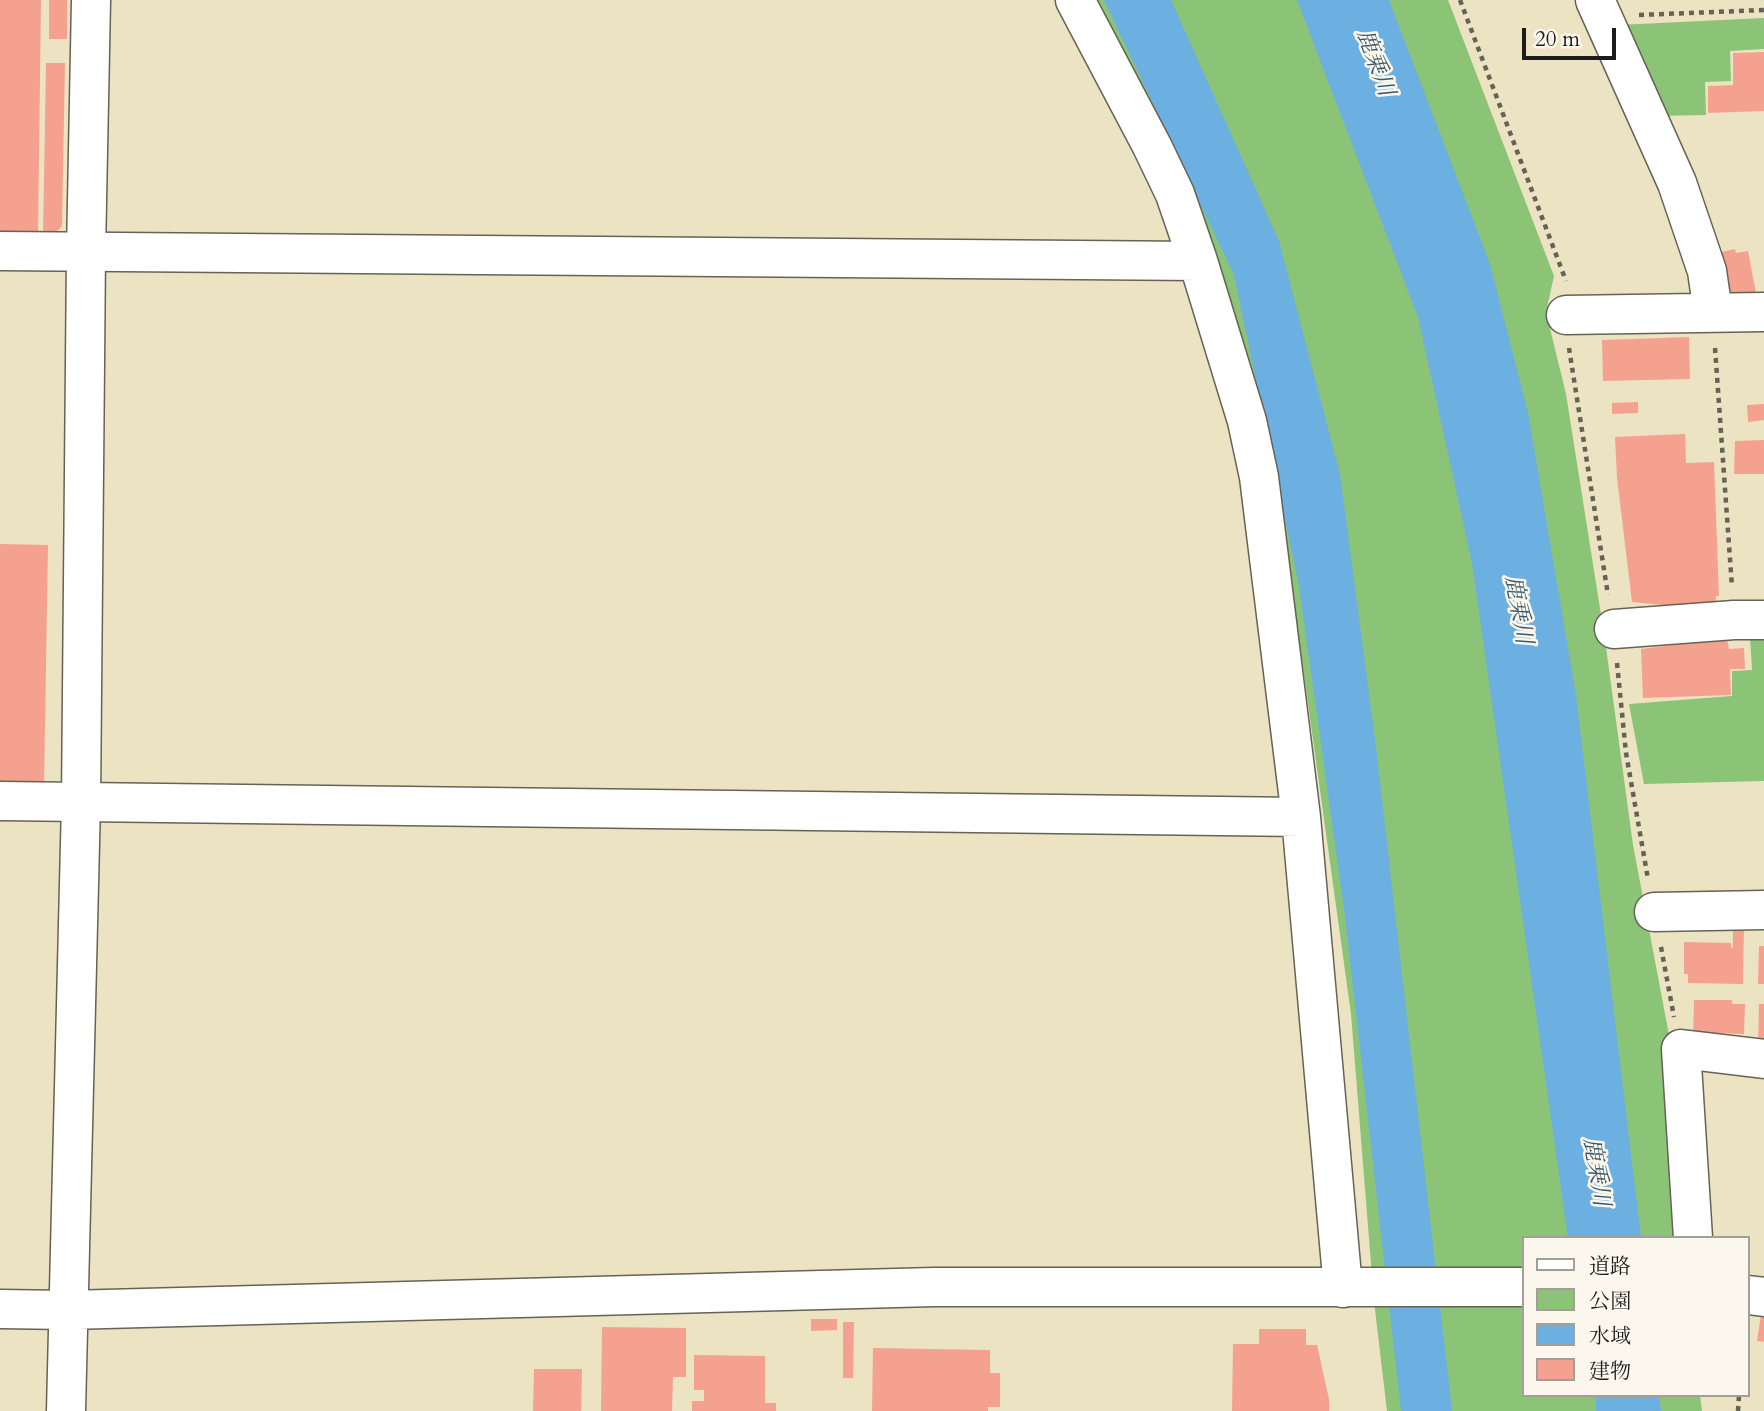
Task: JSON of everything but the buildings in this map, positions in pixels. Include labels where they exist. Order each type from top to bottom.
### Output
[{"type":"street","points":[[66,1411],[81,803],[91,0]]},
{"type":"street","points":[[1075,0],[1175,194],[1247,421],[1259,477],[1355,1287]]},
{"type":"street","points":[[1599,8],[1677,183],[1707,271],[1713,312]]},
{"type":"street","points":[[0,251],[1198,261]]},
{"type":"street","points":[[1566,315],[1764,312]]},
{"type":"street","points":[[1614,629],[1749,620]]},
{"type":"street","points":[[0,801],[1301,817]]},
{"type":"street","points":[[1654,912],[1764,909]]},
{"type":"street","points":[[1693,1236],[1681,1049],[1764,1059]]},
{"type":"street","points":[[0,1309],[68,1310],[934,1287],[1522,1287]]},
{"type":"path","points":[[1460,0],[1568,286],[1565,325],[1614,629],[1626,753],[1681,1049]]},
{"type":"path","points":[[1599,8],[1764,10]]},
{"type":"path","points":[[1713,312],[1749,620]]},
{"type":"green space","points":[[1096,0],[1448,0],[1554,276],[1546,312],[1566,394],[1605,640],[1633,845],[1673,1056],[1684,1236],[1522,1236],[1522,1397],[1700,1397],[1702,1411],[1387,1411],[1374,1301],[1351,1014],[1274,458],[1208,229]]},
{"type":"green space","points":[[1764,18],[1764,49],[1730,51],[1731,81],[1705,82],[1706,115],[1656,116],[1618,25]]},
{"type":"green space","points":[[1764,634],[1764,781],[1644,784],[1629,704],[1732,696],[1732,671],[1752,670],[1750,635]]},
{"type":"water","points":[[1104,0],[1171,0],[1279,241],[1340,474],[1376,747],[1452,1411],[1401,1411],[1345,916],[1299,586],[1234,275]]},
{"type":"water","name":"鹿乗川","points":[[1297,0],[1389,0],[1490,264],[1528,413],[1576,695],[1641,1236],[1568,1236],[1472,563],[1418,317]]},
{"type":"water","points":[[1596,1397],[1659,1397],[1661,1411],[1596,1411]]}]
